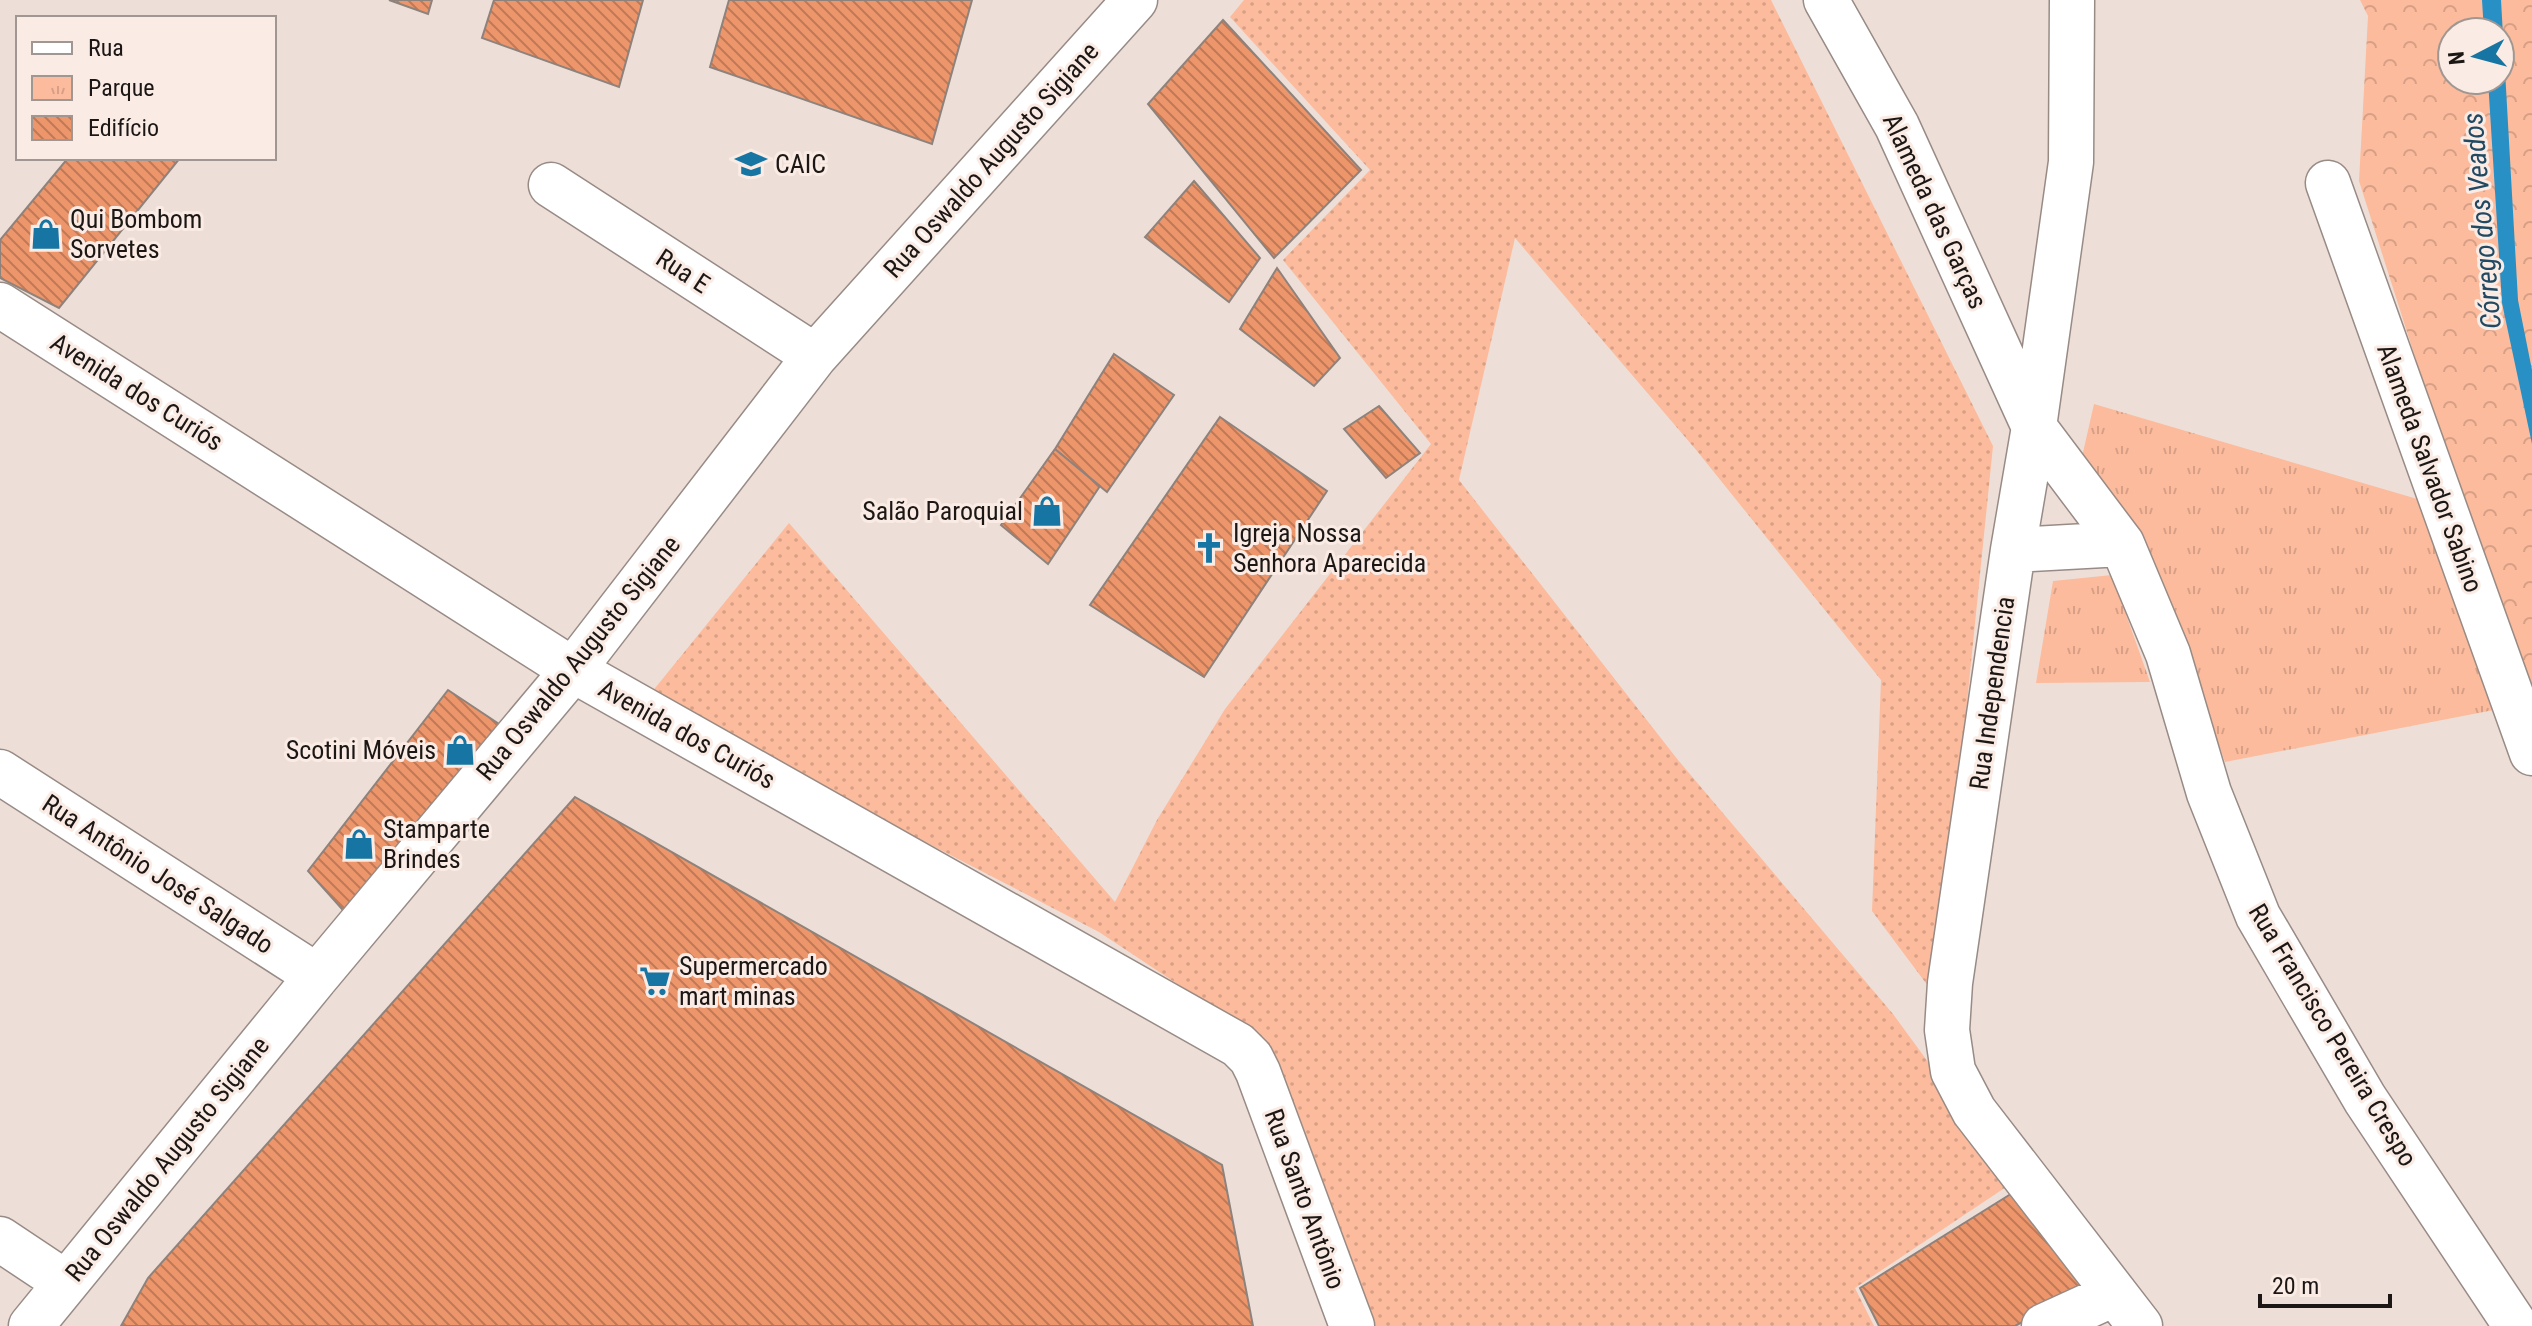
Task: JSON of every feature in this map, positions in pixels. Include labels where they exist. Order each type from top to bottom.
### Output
[{"type":"street","name":"Rua Oswaldo Augusto Sigiane","points":[[31,1326],[317,976],[573,670],[815,356],[1135,0]]},
{"type":"street","name":"Alameda das Garças","points":[[1826,0],[1897,126],[2034,427]]},
{"type":"street","name":"Rua Independencia","points":[[2072,0],[2071,162],[1950,983],[1947,1030],[1953,1071],[1974,1111],[2127,1310]]},
{"type":"street","name":"Alameda Salvador Sabino","points":[[2328,183],[2532,753]]},
{"type":"street","name":"Rua E","points":[[551,185],[815,356]]},
{"type":"street","name":"Avenida dos Curiós","points":[[0,305],[573,670],[1238,1045],[1251,1058],[1258,1072]]},
{"type":"street","name":"Rua Francisco Pereira Crespo","points":[[2034,427],[2122,544],[2168,654],[2209,793],[2258,916],[2365,1099],[2516,1326]]},
{"type":"street","points":[[2013,550],[2122,544]]},
{"type":"street","name":"Rua Antônio José Salgado","points":[[0,772],[317,976]]},
{"type":"street","name":"Rua Santo Antônio","points":[[1258,1072],[1352,1326]]},
{"type":"street","points":[[0,1239],[66,1283]]},
{"type":"street","points":[[2044,1326],[2127,1310]]},
{"type":"green space","points":[[1244,0],[1771,0],[1993,446],[1937,998],[1872,911],[1881,680],[1697,451],[1515,238],[1459,480],[1678,760],[1893,1014],[2015,1181],[1855,1288],[1874,1326],[1361,1326],[1259,1038],[1099,932],[647,698],[789,523],[1115,902],[1157,820],[1225,709],[1431,444],[1283,260],[1370,170],[1230,17]]},
{"type":"green space","points":[[2360,0],[2532,0],[2532,685],[2456,486],[2359,181],[2368,16]]},
{"type":"green space","points":[[2094,404],[2431,503],[2499,709],[2225,762],[2148,546],[2079,470]]},
{"type":"green space","points":[[2112,575],[2150,682],[2036,683],[2053,581]]},
{"type":"water","points":[[2482,0],[2501,0],[2502,16],[2483,16]]},
{"type":"water","points":[[2489,96],[2506,96],[2518,300],[2532,370],[2532,444],[2502,303]]},
{"type":"building","points":[[389,0],[432,0],[428,14]]},
{"type":"building","points":[[494,0],[643,0],[619,87],[482,38]]},
{"type":"building","points":[[729,0],[972,0],[932,144],[710,67]]},
{"type":"building","points":[[1223,20],[1361,170],[1274,258],[1148,104]]},
{"type":"building","points":[[66,160],[178,160],[59,308],[0,278],[0,240]]},
{"type":"building","points":[[1194,181],[1260,258],[1229,302],[1145,237]]},
{"type":"building","points":[[1277,268],[1340,358],[1314,386],[1240,329]]},
{"type":"building","points":[[1114,354],[1174,395],[1107,492],[1055,449]]},
{"type":"building","points":[[1379,406],[1420,453],[1386,478],[1344,429]]},
{"type":"building","name":"Igreja Nossa Senhora Aparecida","points":[[1220,417],[1327,491],[1204,677],[1090,605]]},
{"type":"building","points":[[1055,449],[1100,486],[1048,564],[1001,525]]},
{"type":"building","points":[[448,690],[508,730],[350,918],[308,871]]},
{"type":"building","name":"Supermercado mart minas","points":[[575,797],[1222,1165],[1253,1326],[121,1326],[148,1278]]},
{"type":"building","points":[[2022,1187],[2090,1286],[2015,1326],[1879,1326],[1860,1288]]},
{"type":"place","name":"CAIC","points":[[751,164]]},
{"type":"place","name":"Qui Bombom Sorvetes","points":[[46,234]]},
{"type":"place","name":"Salão Paroquial","points":[[1047,511]]},
{"type":"place","name":"Igreja Nossa Senhora Aparecida","points":[[1209,548]]},
{"type":"place","name":"Scotini Móveis","points":[[460,750]]},
{"type":"place","name":"Stamparte Brindes","points":[[359,844]]},
{"type":"place","name":"Supermercado mart minas","points":[[655,981]]},
{"type":"water label","name":"Córrego dos Veados","points":[[2482,221]]}]
